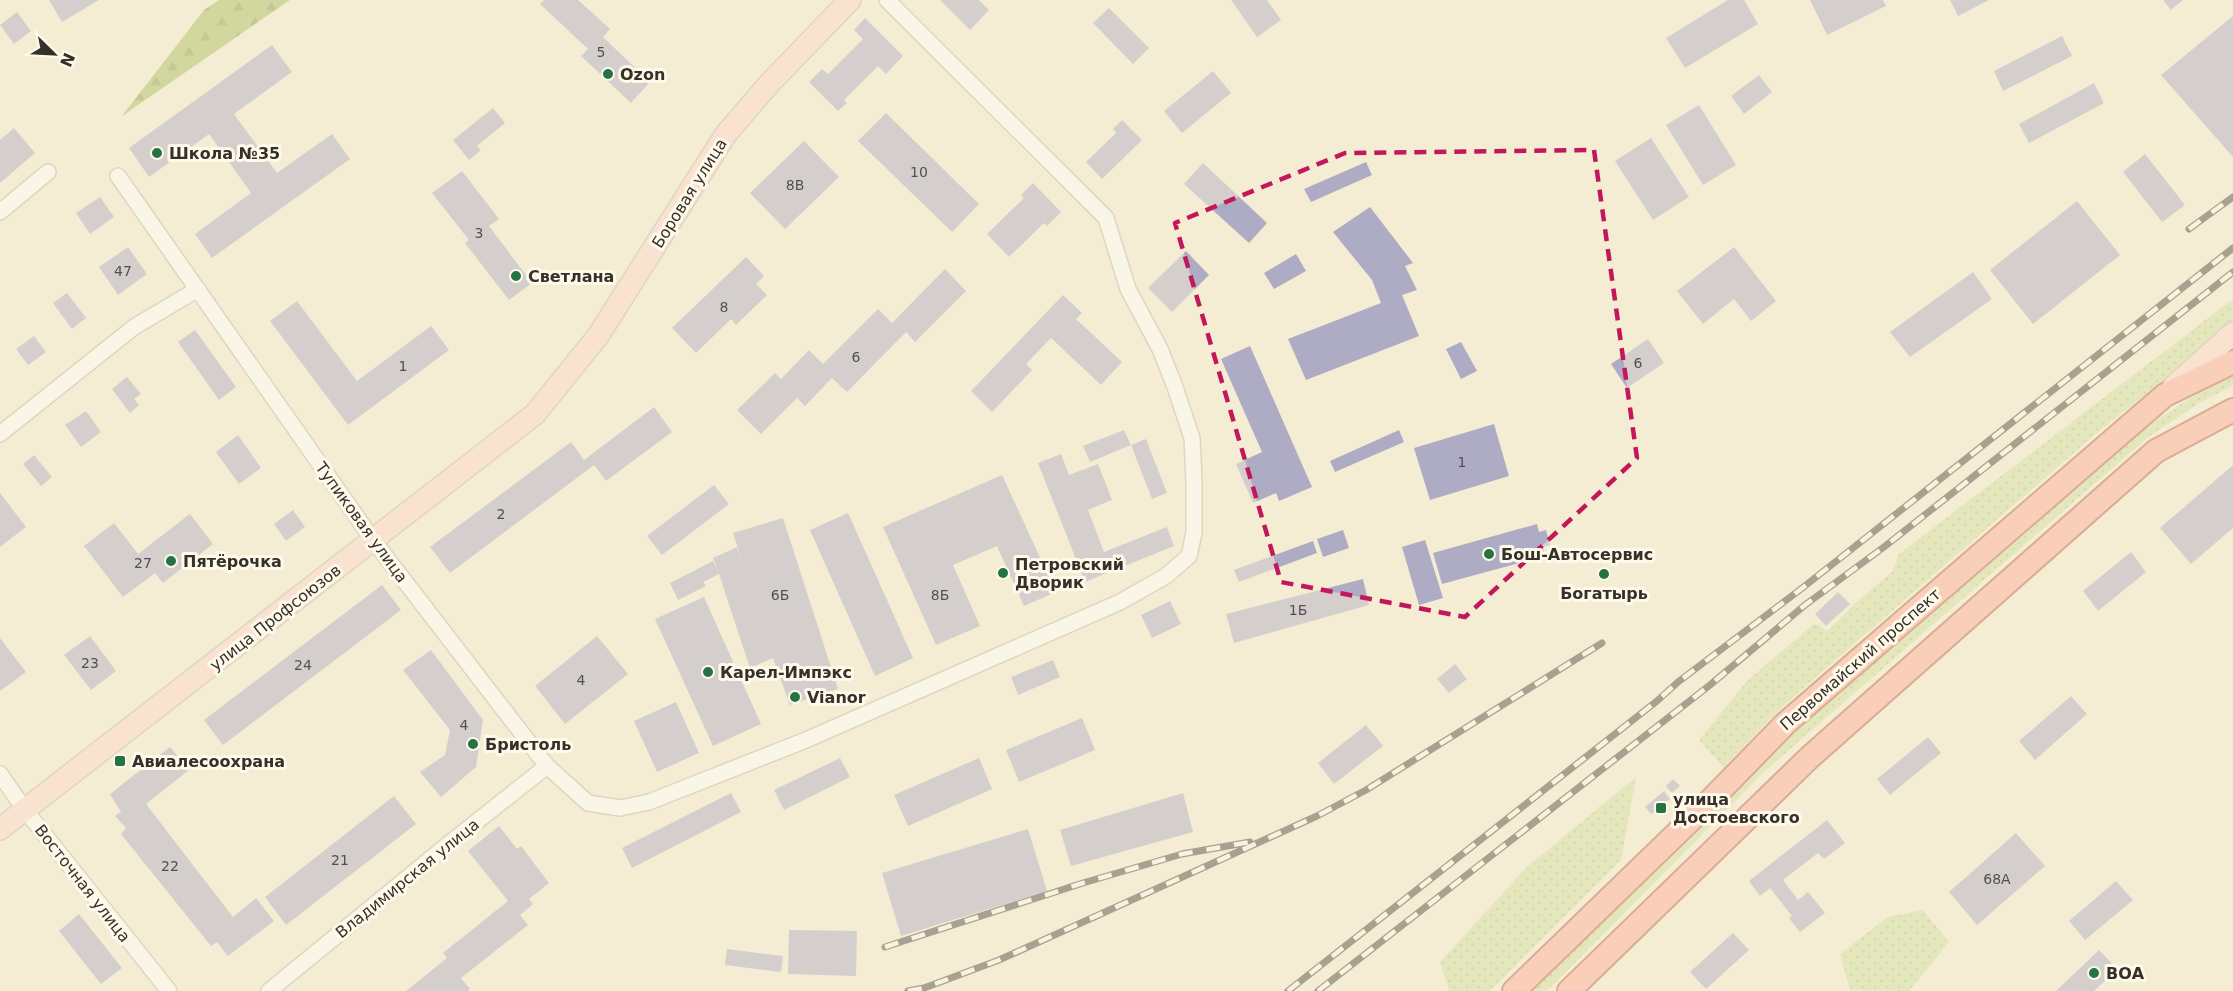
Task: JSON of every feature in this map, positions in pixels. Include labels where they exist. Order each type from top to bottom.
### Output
[{"type":"main road","name":"Боровая улица","points":[[546,401],[598,336],[726,134],[768,85],[850,0]]},
{"type":"main road","points":[[2165,395],[2233,333]]},
{"type":"main road","name":"Первомайский проспект","points":[[1514,991],[1705,806],[1786,723],[2165,395],[2233,362]]},
{"type":"main road","name":"улица Профсоюзов","points":[[0,830],[535,414],[546,401]]},
{"type":"main road","points":[[1569,991],[1810,757],[2103,497],[2156,451],[2233,410]]},
{"type":"street","name":"Тупиковая улица","points":[[118,176],[373,540],[547,766],[588,803],[620,808],[649,802],[806,741],[1120,602],[1166,576],[1189,556],[1194,533],[1192,438],[1160,349],[1128,289],[1106,218],[887,0]]},
{"type":"street","points":[[0,212],[48,172]]},
{"type":"street","points":[[0,434],[134,327],[198,289]]},
{"type":"street","name":"Владимирская улица","points":[[269,991],[547,766]]},
{"type":"street","name":"Восточная улица","points":[[0,774],[25,810],[169,991]]},
{"type":"highlighted area","points":[[1594,150],[1637,458],[1465,617],[1281,582],[1175,223],[1345,153]]},
{"type":"green space","points":[[219,0],[290,0],[122,116],[204,10]]},
{"type":"green space","points":[[2233,299],[2233,324],[2092,437],[1784,705],[1723,767],[1699,740],[1747,681],[1815,623],[1827,631],[1892,572],[1899,554]]},
{"type":"green space","points":[[2233,376],[2233,386],[2199,403],[2147,438],[1764,772],[1547,991],[1530,991],[1759,761],[2142,429],[2192,397]]},
{"type":"green space","points":[[1636,777],[1621,860],[1490,991],[1449,991],[1440,962],[1527,867]]},
{"type":"green space","points":[[1923,910],[1949,942],[1909,991],[1850,990],[1840,954],[1888,917]]},
{"type":"building","points":[[49,0],[99,0],[62,22]]},
{"type":"building","points":[[544,0],[578,0],[610,29],[603,37],[650,82],[631,103],[581,56],[588,49],[540,4]]},
{"type":"building","points":[[940,0],[979,0],[989,10],[970,30]]},
{"type":"building","points":[[1231,0],[1267,0],[1281,20],[1257,37]]},
{"type":"building","points":[[1728,0],[1744,0],[1758,24],[1685,68],[1666,38]]},
{"type":"building","points":[[1810,0],[1883,0],[1886,6],[1827,35]]},
{"type":"building","points":[[1950,0],[1989,0],[1958,16]]},
{"type":"building","points":[[2163,0],[2183,0],[2171,10]]},
{"type":"building","points":[[1109,8],[1149,48],[1133,64],[1093,23]]},
{"type":"building","points":[[17,12],[31,31],[14,44],[0,25]]},
{"type":"building","points":[[2233,16],[2233,157],[2161,75]]},
{"type":"building","points":[[865,18],[903,56],[886,74],[878,66],[844,100],[847,103],[838,111],[809,82],[822,69],[828,74],[863,39],[854,30]]},
{"type":"building","points":[[2062,36],[2072,56],[2003,91],[1994,71]]},
{"type":"building","name":"Школа №35","points":[[272,45],[292,72],[234,114],[277,173],[332,134],[350,159],[212,258],[195,234],[251,193],[209,134],[149,177],[129,148]]},
{"type":"building","points":[[1213,71],[1231,93],[1182,133],[1164,111]]},
{"type":"building","points":[[1759,75],[1772,92],[1744,114],[1731,96]]},
{"type":"building","points":[[2094,83],[2104,103],[2029,143],[2019,124]]},
{"type":"building","points":[[1699,105],[1736,165],[1703,185],[1666,125]]},
{"type":"building","points":[[493,108],[505,123],[477,146],[481,150],[469,160],[453,140]]},
{"type":"building","points":[[886,113],[979,204],[952,232],[858,141]]},
{"type":"building","points":[[1122,120],[1142,140],[1102,179],[1086,162],[1116,133],[1113,129]]},
{"type":"building","points":[[14,128],[35,153],[0,183],[0,140]]},
{"type":"building","points":[[1651,138],[1689,197],[1653,220],[1615,161]]},
{"type":"building","points":[[804,141],[839,177],[785,229],[750,193]]},
{"type":"building","points":[[2145,154],[2185,205],[2162,222],[2123,172]]},
{"type":"building","points":[[1366,162],[1372,175],[1311,202],[1304,189]]},
{"type":"building","points":[[1203,163],[1267,223],[1249,243],[1184,184]]},
{"type":"building","points":[[462,171],[499,219],[489,226],[532,283],[509,300],[465,243],[469,240],[432,193]]},
{"type":"building","points":[[1033,183],[1061,212],[1047,226],[1044,223],[1009,257],[987,234],[1024,198],[1021,195]]},
{"type":"building","points":[[100,197],[114,217],[90,234],[76,213]]},
{"type":"building","points":[[2077,201],[2120,255],[2033,324],[1990,270]]},
{"type":"building","points":[[1370,207],[1413,263],[1405,266],[1417,290],[1402,295],[1419,336],[1306,380],[1288,339],[1381,303],[1372,280],[1333,232]]},
{"type":"building","points":[[128,247],[147,274],[118,295],[99,267]]},
{"type":"building","points":[[1734,247],[1776,301],[1751,321],[1734,299],[1703,324],[1677,291]]},
{"type":"building","points":[[1186,251],[1209,275],[1172,312],[1148,288]]},
{"type":"building","points":[[1296,254],[1306,271],[1274,289],[1264,273]]},
{"type":"building","points":[[746,257],[764,276],[756,284],[767,295],[736,325],[731,319],[696,353],[672,328]]},
{"type":"building","points":[[945,269],[966,291],[915,342],[906,332],[847,392],[832,378],[805,406],[797,398],[761,434],[737,410],[775,373],[781,379],[809,350],[823,364],[878,309],[892,323]]},
{"type":"building","points":[[1973,272],[1992,299],[1910,357],[1890,332]]},
{"type":"building","points":[[67,293],[86,318],[72,329],[53,303]]},
{"type":"building","points":[[1063,295],[1082,313],[1076,319],[1122,362],[1101,385],[1051,338],[1026,364],[1032,370],[992,412],[971,391]]},
{"type":"building","points":[[297,301],[357,381],[431,326],[449,350],[348,425],[270,321]]},
{"type":"building","points":[[195,330],[236,387],[219,400],[178,342]]},
{"type":"building","points":[[34,336],[46,352],[28,365],[16,349]]},
{"type":"building","points":[[1648,339],[1664,363],[1627,388],[1611,364]]},
{"type":"building","points":[[1461,342],[1477,371],[1461,379],[1446,349]]},
{"type":"building","points":[[1250,346],[1312,487],[1279,501],[1276,493],[1253,503],[1236,464],[1262,452],[1221,359]]},
{"type":"building","points":[[127,377],[141,394],[134,399],[139,405],[130,413],[112,389]]},
{"type":"building","points":[[654,407],[672,432],[606,481],[594,465],[450,573],[430,547],[571,442],[584,460]]},
{"type":"building","points":[[86,411],[101,432],[81,447],[65,425]]},
{"type":"building","points":[[1494,424],[1509,476],[1430,500],[1414,448]]},
{"type":"building","points":[[1124,430],[1131,445],[1090,462],[1083,446]]},
{"type":"building","points":[[1399,430],[1404,442],[1335,472],[1330,461]]},
{"type":"building","points":[[238,435],[261,468],[239,484],[216,452]]},
{"type":"building","points":[[1146,439],[1167,493],[1152,499],[1131,445]]},
{"type":"building","points":[[1061,454],[1069,475],[1098,464],[1112,500],[1088,510],[1104,552],[1167,527],[1174,546],[1085,582],[1038,463]]},
{"type":"building","points":[[34,455],[52,477],[41,486],[23,464]]},
{"type":"building","points":[[2233,465],[2233,528],[2191,564],[2160,528]]},
{"type":"building","points":[[1002,475],[1056,592],[1024,606],[997,546],[953,565],[980,626],[936,645],[883,527]]},
{"type":"building","points":[[714,485],[729,504],[662,555],[647,536]]},
{"type":"building","points":[[0,493],[26,527],[0,547]]},
{"type":"building","points":[[293,510],[305,527],[286,541],[274,524]]},
{"type":"building","points":[[848,513],[913,658],[875,676],[810,530]]},
{"type":"building","points":[[190,514],[213,544],[163,583],[155,573],[123,597],[84,546],[114,523],[138,554]]},
{"type":"building","points":[[783,518],[838,689],[790,705],[773,658],[750,668],[719,574],[703,582],[706,586],[678,600],[670,583],[713,561],[718,570],[713,558],[737,547],[741,557],[733,533]]},
{"type":"building","name":"Бош-Автосервис","points":[[1537,524],[1539,532],[1546,530],[1550,545],[1543,547],[1545,556],[1442,584],[1433,553]]},
{"type":"building","points":[[1343,530],[1349,548],[1323,557],[1317,539]]},
{"type":"building","points":[[1425,540],[1443,598],[1419,605],[1402,547]]},
{"type":"building","points":[[1313,541],[1317,553],[1239,582],[1234,570]]},
{"type":"building","points":[[2131,552],[2146,572],[2098,611],[2083,591]]},
{"type":"building","points":[[1363,579],[1369,605],[1234,643],[1226,614]]},
{"type":"building","points":[[382,585],[401,610],[223,745],[204,720]]},
{"type":"building","points":[[1838,592],[1850,604],[1826,626],[1815,614]]},
{"type":"building","name":"Карел-Импэкс","points":[[704,597],[761,724],[713,746],[655,619]]},
{"type":"building","points":[[1170,601],[1181,624],[1152,638],[1141,615]]},
{"type":"building","points":[[90,636],[116,671],[91,690],[64,655]]},
{"type":"building","points":[[597,636],[628,674],[565,724],[535,686]]},
{"type":"building","points":[[0,638],[26,672],[0,691]]},
{"type":"building","points":[[431,650],[483,720],[476,767],[441,797],[420,772],[445,755],[450,730],[403,670]]},
{"type":"building","points":[[1053,660],[1060,677],[1018,695],[1011,677]]},
{"type":"building","points":[[1455,664],[1467,679],[1449,693],[1437,679]]},
{"type":"building","points":[[2071,696],[2087,714],[2035,760],[2019,741]]},
{"type":"building","points":[[676,702],[699,753],[657,772],[634,721]]},
{"type":"building","points":[[1082,718],[1095,750],[1019,782],[1006,750]]},
{"type":"building","points":[[1366,725],[1383,746],[1334,784],[1318,763]]},
{"type":"building","points":[[1928,737],[1941,753],[1890,795],[1877,779]]},
{"type":"building","points":[[170,747],[189,770],[146,804],[233,917],[256,898],[274,921],[228,956],[217,942],[211,946],[121,834],[126,828],[115,816],[121,812],[110,794]]},
{"type":"building","points":[[840,758],[850,777],[784,810],[774,790]]},
{"type":"building","points":[[979,758],[992,789],[908,826],[894,795]]},
{"type":"building","points":[[1673,779],[1680,786],[1672,793],[1666,786]]},
{"type":"building","points":[[1664,791],[1670,799],[1651,814],[1645,807]]},
{"type":"building","points":[[731,793],[741,812],[632,868],[622,848]]},
{"type":"building","points":[[1183,793],[1193,832],[1071,866],[1060,830]]},
{"type":"building","points":[[394,796],[416,824],[286,925],[265,897]]},
{"type":"building","points":[[1827,820],[1845,843],[1824,859],[1818,853],[1783,880],[1798,900],[1808,892],[1825,913],[1800,932],[1789,918],[1792,916],[1770,888],[1760,896],[1749,881]]},
{"type":"building","points":[[499,826],[517,849],[521,846],[549,883],[529,899],[533,904],[520,915],[528,925],[461,978],[470,989],[468,991],[406,991],[447,958],[443,953],[508,901],[468,851]]},
{"type":"building","points":[[1028,829],[1047,891],[901,936],[882,873]]},
{"type":"building","points":[[2016,833],[2045,866],[1977,925],[1949,892]]},
{"type":"building","points":[[2116,881],[2133,900],[2085,940],[2069,921]]},
{"type":"building","points":[[79,914],[122,968],[101,984],[59,931]]},
{"type":"building","points":[[789,930],[857,931],[856,976],[788,974]]},
{"type":"building","points":[[1733,933],[1749,950],[1706,989],[1690,972]]},
{"type":"building","points":[[727,949],[783,956],[781,972],[725,965]]},
{"type":"building","name":"ВОА","points":[[2099,950],[2117,969],[2108,978],[2094,991],[2056,991]]},
{"type":"railway","points":[[2189,229],[2233,197]]},
{"type":"railway","points":[[1288,991],[1657,701],[1678,682],[1801,589],[2233,248]]},
{"type":"railway","points":[[1318,991],[1710,685],[1805,605],[1884,547],[2233,272]]},
{"type":"railway","points":[[908,991],[924,988],[999,960],[1317,816],[1366,790],[1602,643]]},
{"type":"railway","points":[[885,947],[1083,883],[1182,854],[1250,842]]},
{"type":"place","name":"Ozon","points":[[608,74]]},
{"type":"place","name":"Школа №35","points":[[157,153]]},
{"type":"place","name":"Светлана","points":[[516,276]]},
{"type":"place","name":"Бош-Автосервис","points":[[1489,554]]},
{"type":"place","name":"Пятёрочка","points":[[171,561]]},
{"type":"place","name":"Петровский Дворик","points":[[1003,573]]},
{"type":"place","name":"Богатырь","points":[[1604,574]]},
{"type":"place","name":"Карел-Импэкс","points":[[708,672]]},
{"type":"place","name":"Vianor","points":[[795,697]]},
{"type":"place","name":"Бристоль","points":[[473,744]]},
{"type":"place","name":"Авиалесоохрана","points":[[120,761]]},
{"type":"place","name":"улица Достоевского","points":[[1661,808]]},
{"type":"place","name":"ВОА","points":[[2094,973]]}]
